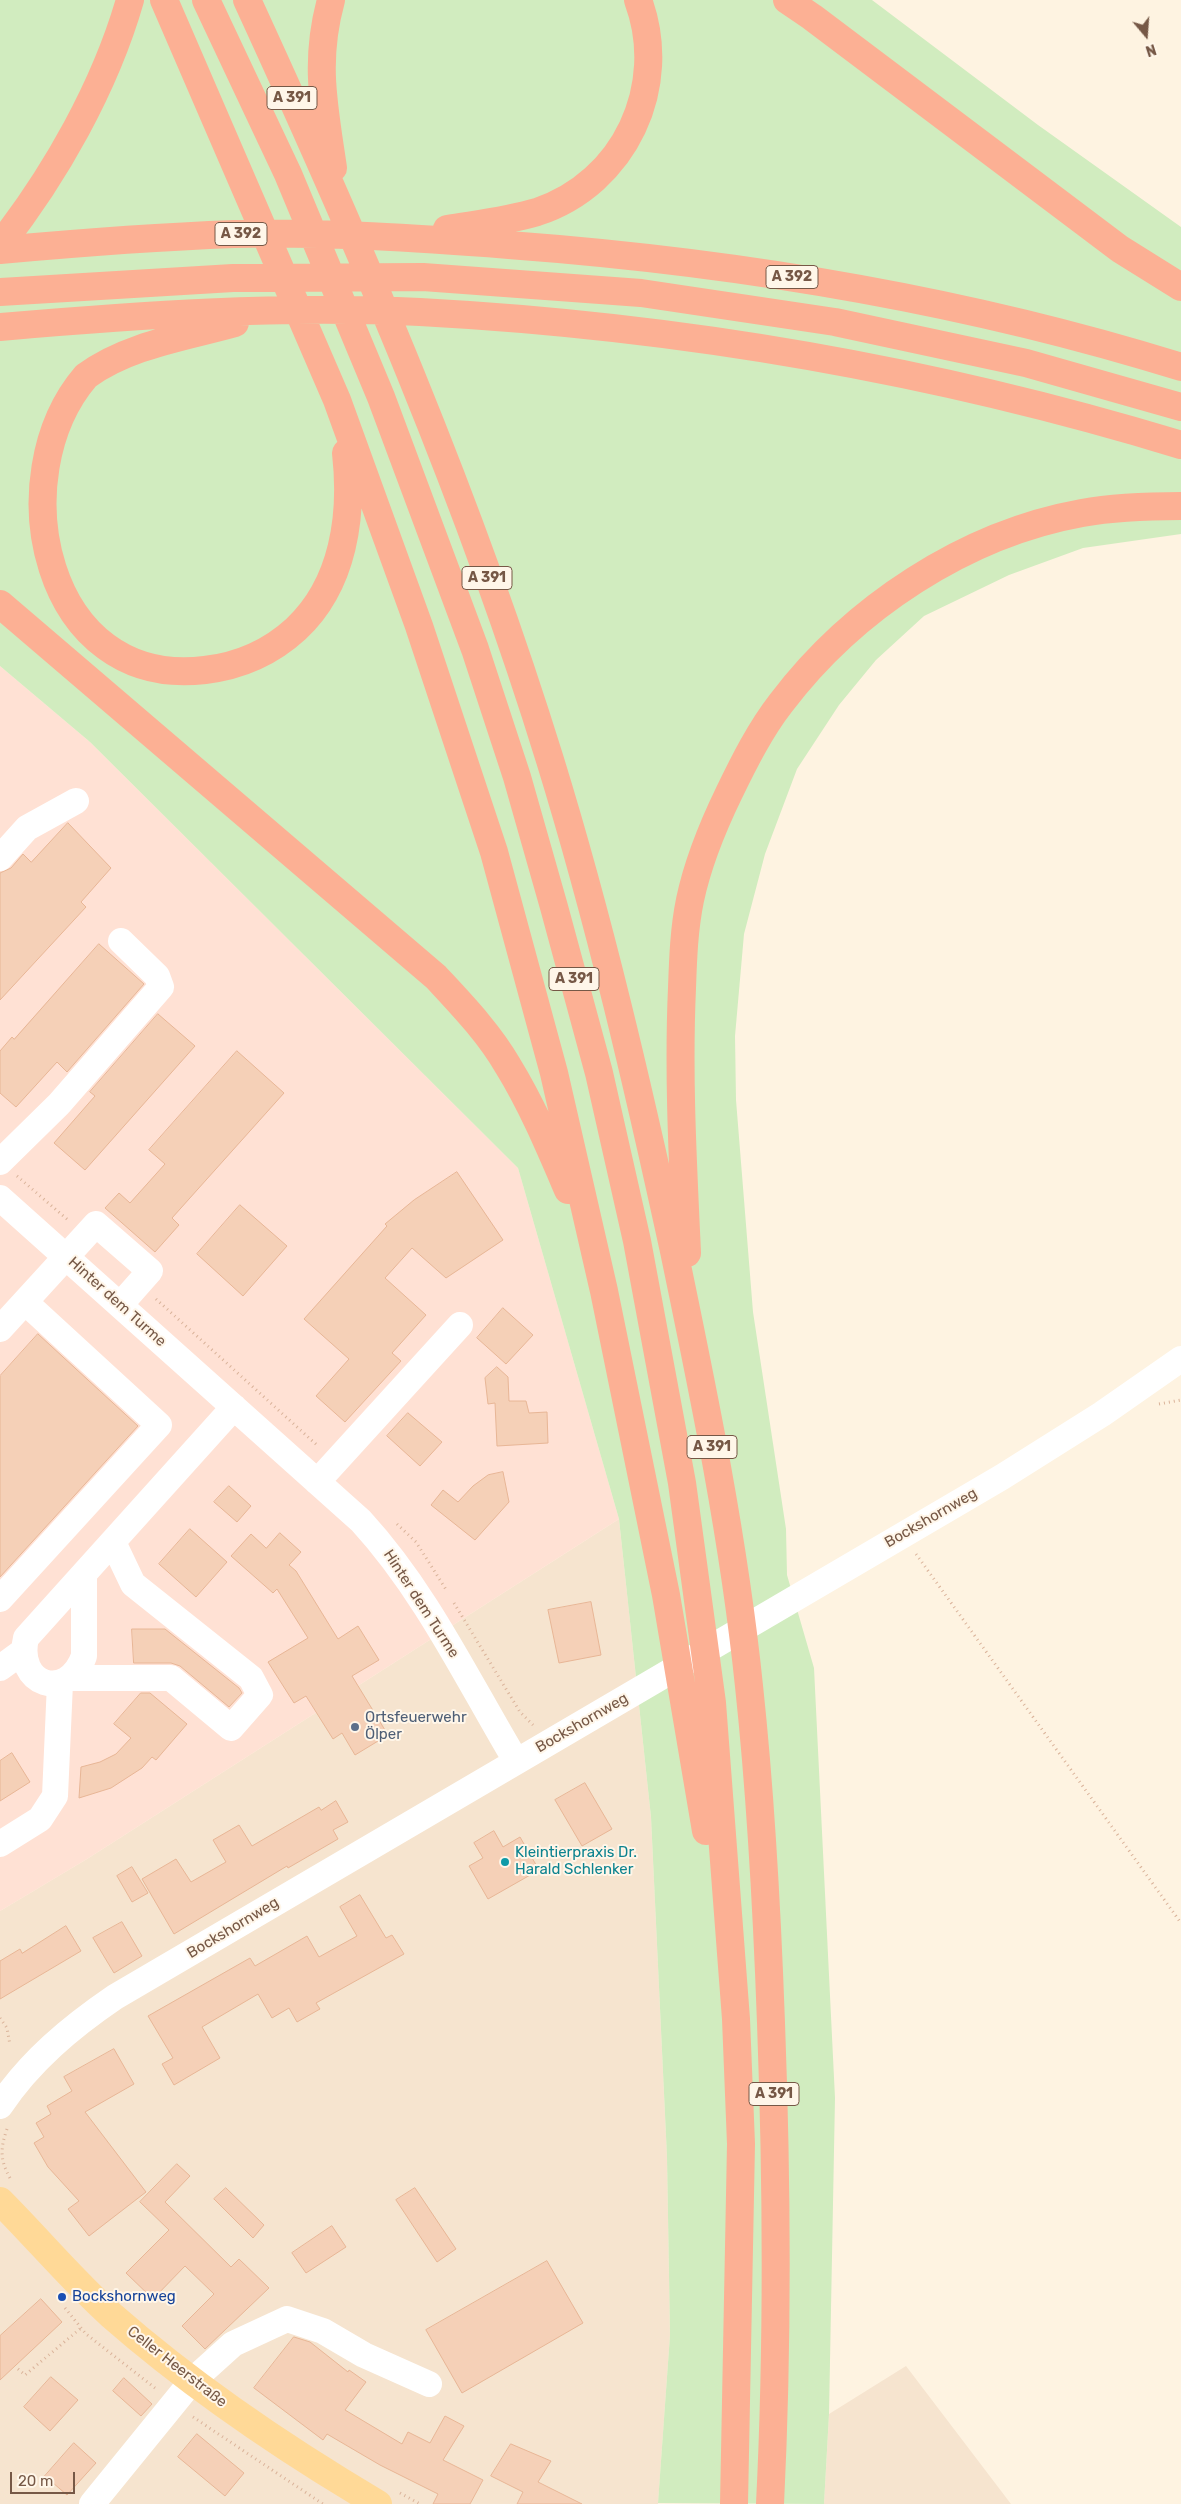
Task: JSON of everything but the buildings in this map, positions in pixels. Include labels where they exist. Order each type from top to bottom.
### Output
[{"type":"highway","points":[[0,245],[25,214],[65,148],[97,86],[130,0]]},
{"type":"highway","points":[[150,0],[189,53]]},
{"type":"highway","points":[[164,0],[189,53],[337,400],[419,626],[494,852],[554,1074],[604,1291],[666,1595],[736,2019]]},
{"type":"highway","name":"A 391","points":[[206,0],[288,174],[381,397],[475,649],[511,759],[599,1073],[637,1241],[682,1483],[712,1702],[736,2019],[741,2144],[734,2504]]},
{"type":"highway","name":"A 391","points":[[247,0],[337,197],[420,394],[510,641],[551,763],[615,989],[691,1332],[733,1563],[749,1685],[766,1880],[776,2134],[778,2267],[770,2504]]},
{"type":"highway","points":[[331,0],[324,24],[320,64],[337,197]]},
{"type":"highway","points":[[396,236],[503,221],[538,212],[567,199],[594,181],[615,158],[633,128],[643,101],[649,70],[648,43],[638,0]]},
{"type":"highway","points":[[786,0],[812,17],[1120,249],[1181,288]]},
{"type":"highway","points":[[0,232],[86,242]]},
{"type":"highway","name":"A 392","points":[[0,250],[86,242],[235,234],[396,236],[616,253],[724,266],[849,287],[992,316],[1110,345],[1181,367]]},
{"type":"highway","points":[[0,292],[233,278],[423,277],[642,293],[835,322],[1026,364],[1181,407]]},
{"type":"highway","points":[[282,310],[128,354],[87,376],[69,391],[54,408],[42,427],[25,470],[22,516],[31,561],[53,601],[82,633],[99,645],[136,663],[156,668],[197,671],[217,668],[237,663],[273,646],[304,621],[317,606],[327,588],[342,546],[349,500],[349,477],[337,400]]},
{"type":"highway","points":[[0,327],[117,317],[282,310],[418,312],[594,326],[754,345],[939,380],[1030,402],[1181,445]]},
{"type":"highway","points":[[691,1332],[679,1044],[684,941],[699,861],[717,818],[756,740],[781,702],[840,638],[869,614],[948,559],[994,539],[1047,521],[1081,513],[1125,508],[1181,506]]},
{"type":"highway","points":[[0,604],[382,929],[436,977],[476,1020],[508,1065],[544,1135],[576,1210],[604,1291]]},
{"type":"main road","name":"Celler Heerstraße","points":[[7,2192],[111,2315],[192,2381],[304,2460],[386,2497]]},
{"type":"street","points":[[0,858],[27,828],[76,801]]},
{"type":"street","points":[[0,1162],[70,1092],[161,987],[157,976],[121,941]]},
{"type":"street","name":"Hinter dem Turme","points":[[0,1198],[361,1521],[405,1574],[430,1612],[516,1762]]},
{"type":"street","points":[[0,1329],[96,1224],[150,1271],[120,1305]]},
{"type":"street","points":[[0,1600],[159,1424],[25,1302]]},
{"type":"street","points":[[317,1482],[460,1325]]},
{"type":"street","name":"Bockshornweg","points":[[4,2102],[25,2072],[75,2025],[116,1997],[902,1535],[1085,1424],[1181,1360]]},
{"type":"street","points":[[113,1542],[134,1584],[251,1678],[260,1695],[231,1728],[171,1678],[66,1680],[46,1684],[33,1675],[26,1666],[22,1652],[26,1638],[234,1407]]},
{"type":"street","points":[[0,1844],[40,1819],[55,1796],[66,1680],[80,1667],[84,1656],[84,1574]]},
{"type":"street","points":[[0,1668],[22,1652]]},
{"type":"street","points":[[92,2504],[192,2381],[233,2344],[287,2319],[323,2332],[364,2355],[429,2384]]},
{"type":"path","points":[[902,1535],[1181,1923]]},
{"type":"path","points":[[0,2018],[7,2028],[10,2045]]},
{"type":"path","points":[[4,2102],[1,2164],[7,2192]]},
{"type":"path","points":[[18,2369],[25,2375],[81,2328]]},
{"type":"path","points":[[189,2414],[323,2504]]},
{"type":"path","points":[[386,2497],[420,2504]]},
{"type":"shaded area","points":[[0,666],[90,742],[518,1168],[619,1519],[87,1859],[0,1911]]},
{"type":"shaded area","points":[[619,1519],[651,1817],[667,2157],[670,2335],[658,2504],[0,2504],[0,1911],[87,1859]]},
{"type":"shaded area","points":[[906,2366],[1011,2504],[824,2504],[829,2414]]},
{"type":"green space","points":[[0,0],[872,0],[1038,125],[1181,227],[1181,534],[1083,548],[1009,575],[924,616],[876,660],[839,705],[797,769],[765,854],[744,934],[735,1036],[736,1100],[753,1312],[786,1529],[787,1575],[814,1668],[835,2098],[829,2414],[824,2504],[658,2503],[670,2335],[667,2157],[651,1817],[619,1519],[518,1168],[90,742],[0,666]]},
{"type":"place","name":"Ortsfeuerwehr Ölper","points":[[355,1727]]},
{"type":"place","name":"Kleintierpraxis Dr. Harald Schlenker","points":[[505,1862]]},
{"type":"place","name":"Bockshornweg","points":[[62,2297]]}]
